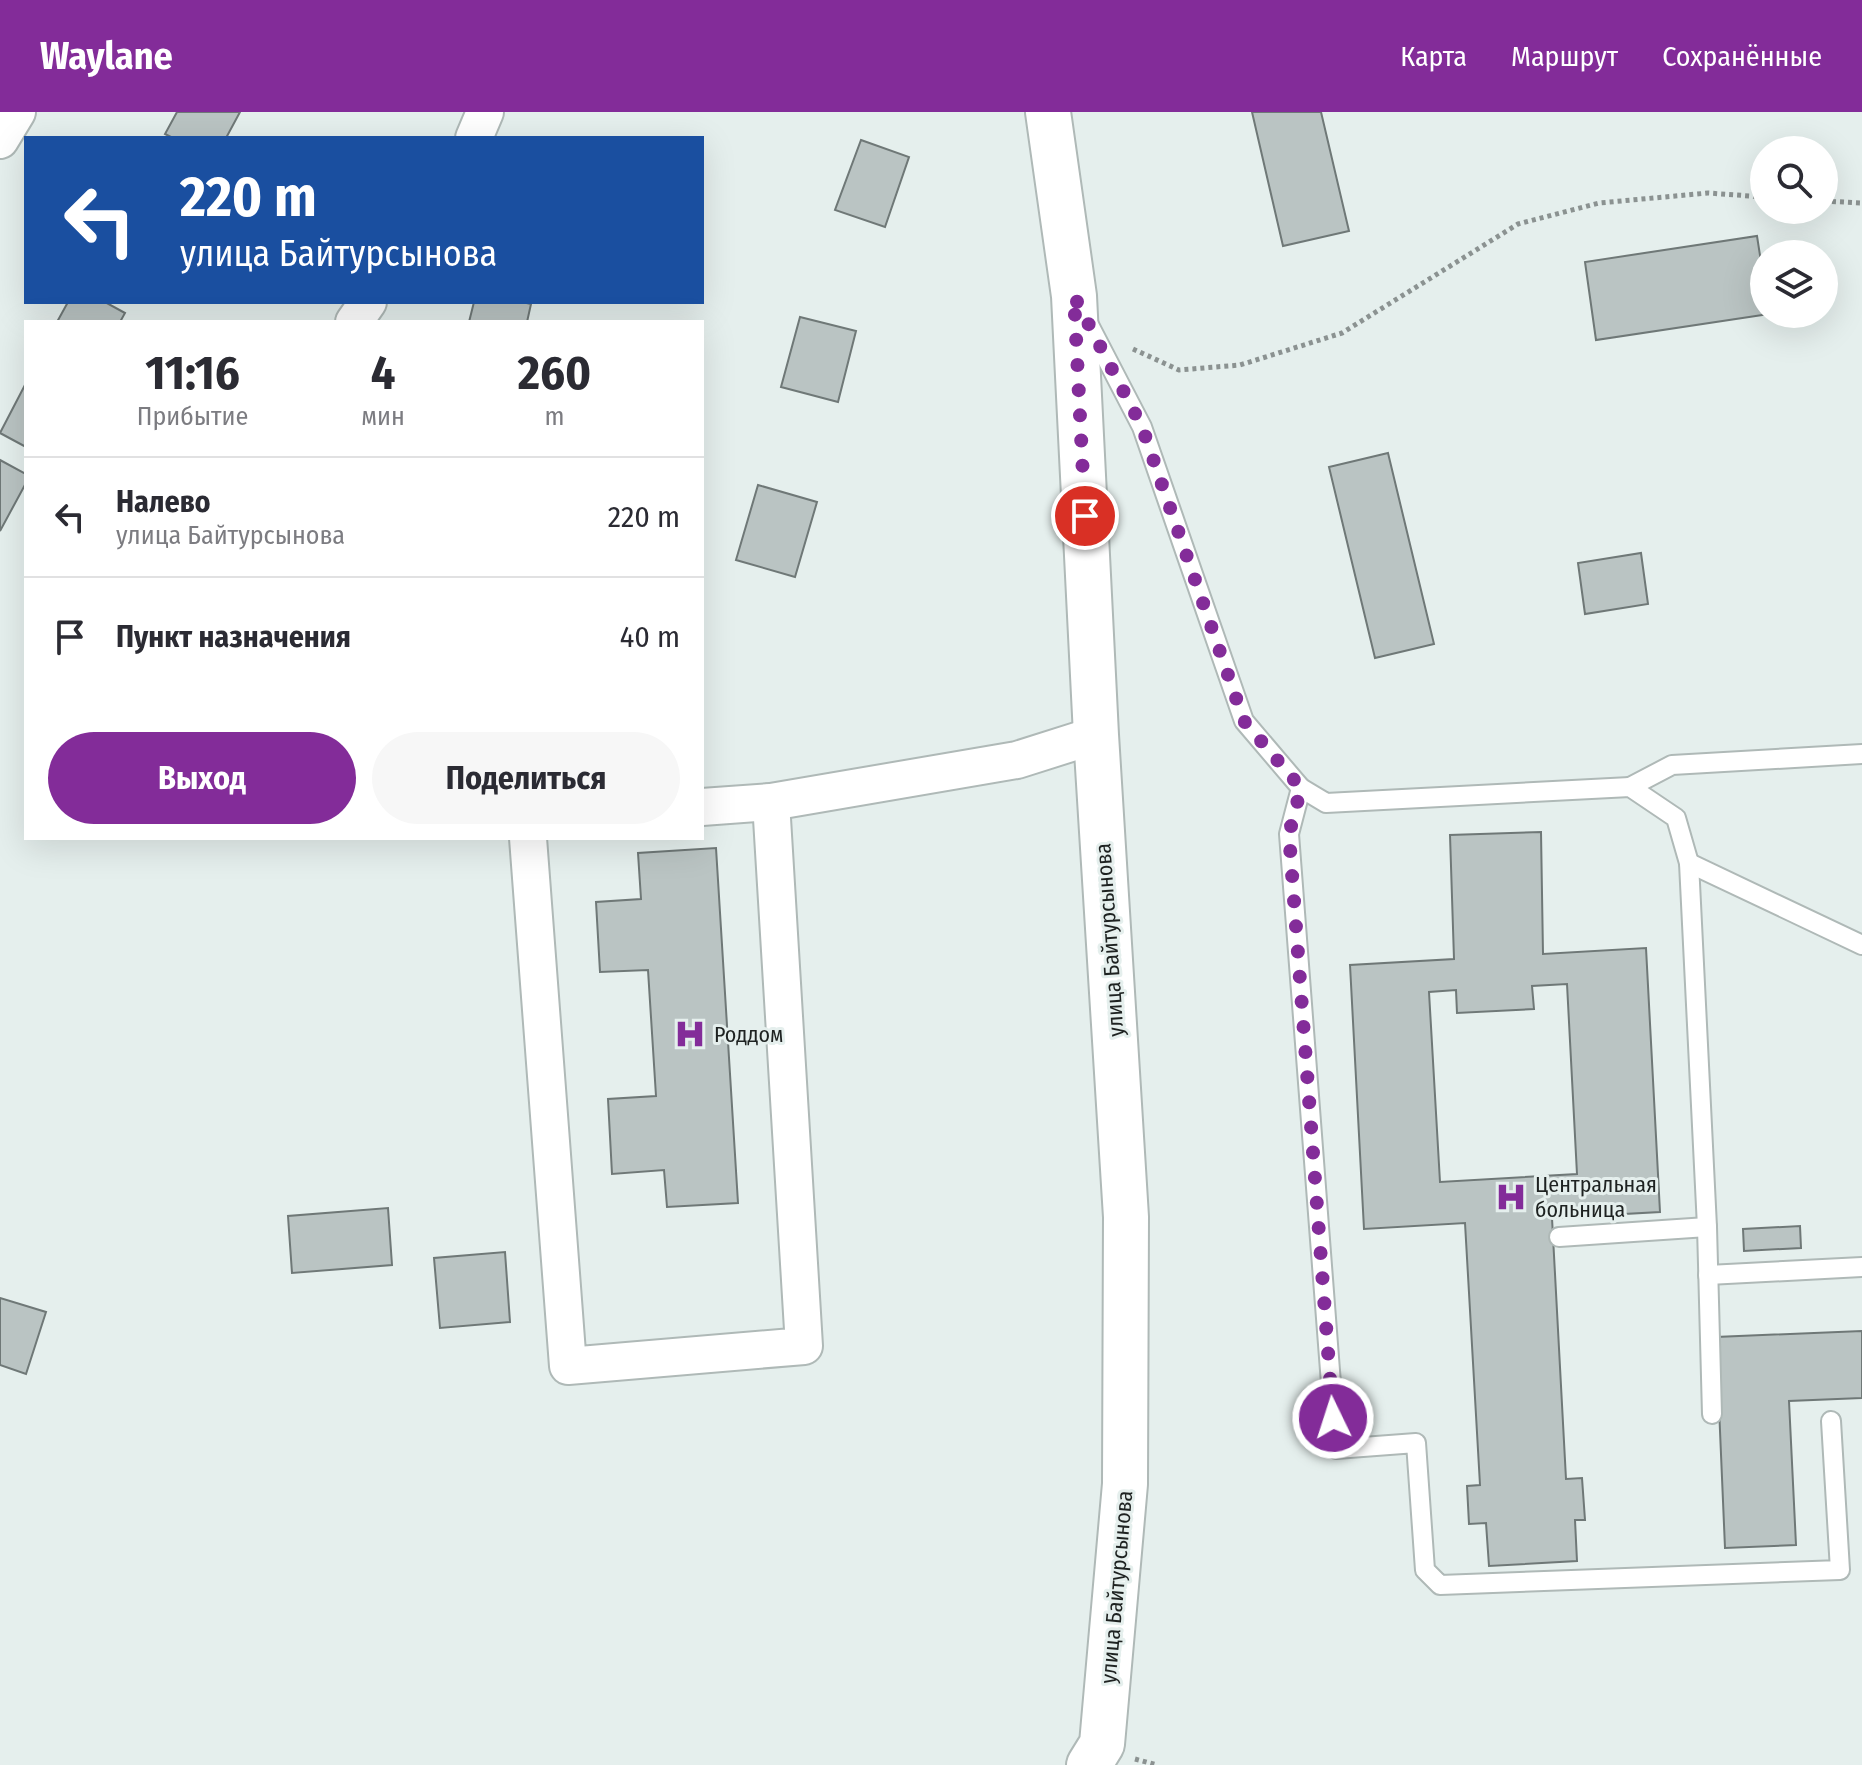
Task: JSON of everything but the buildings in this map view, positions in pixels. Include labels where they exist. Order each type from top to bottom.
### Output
[{"type":"street","points":[[0,140],[17,112]]},
{"type":"street","points":[[475,136],[485,112]]},
{"type":"street","name":"улица Байтурсынова","points":[[1048,112],[1074,296],[1096,735],[1126,1217],[1125,1484],[1102,1744],[1089,1765]]},
{"type":"street","points":[[704,807],[771,802],[1017,760],[1096,735]]},
{"type":"street","points":[[528,840],[568,1366],[804,1346],[771,802]]},
{"type":"lane","points":[[1074,296],[1142,427],[1244,721],[1301,788],[1326,803],[1630,787],[1672,765],[1862,754]]},
{"type":"lane","points":[[1630,787],[1676,818],[1689,863],[1707,1227],[1712,1414]]},
{"type":"lane","points":[[1301,788],[1289,834],[1336,1449],[1416,1443],[1425,1570],[1440,1585],[1840,1570],[1831,1421]]},
{"type":"lane","points":[[1689,863],[1862,945]]},
{"type":"lane","points":[[1559,1237],[1707,1227]]},
{"type":"lane","points":[[1708,1275],[1862,1267]]},
{"type":"path","points":[[1130,348],[1179,370],[1240,365],[1342,333],[1518,224],[1599,203],[1708,193],[1750,196]]},
{"type":"path","points":[[1838,202],[1862,203]]},
{"type":"place","name":"Роддом","points":[[690,1034]]},
{"type":"place","name":"Центральная больница","points":[[1511,1197]]},
{"type":"route","points":[[1085,516],[1074,296],[1142,427],[1244,721],[1301,788],[1289,834],[1333,1418]]}]
